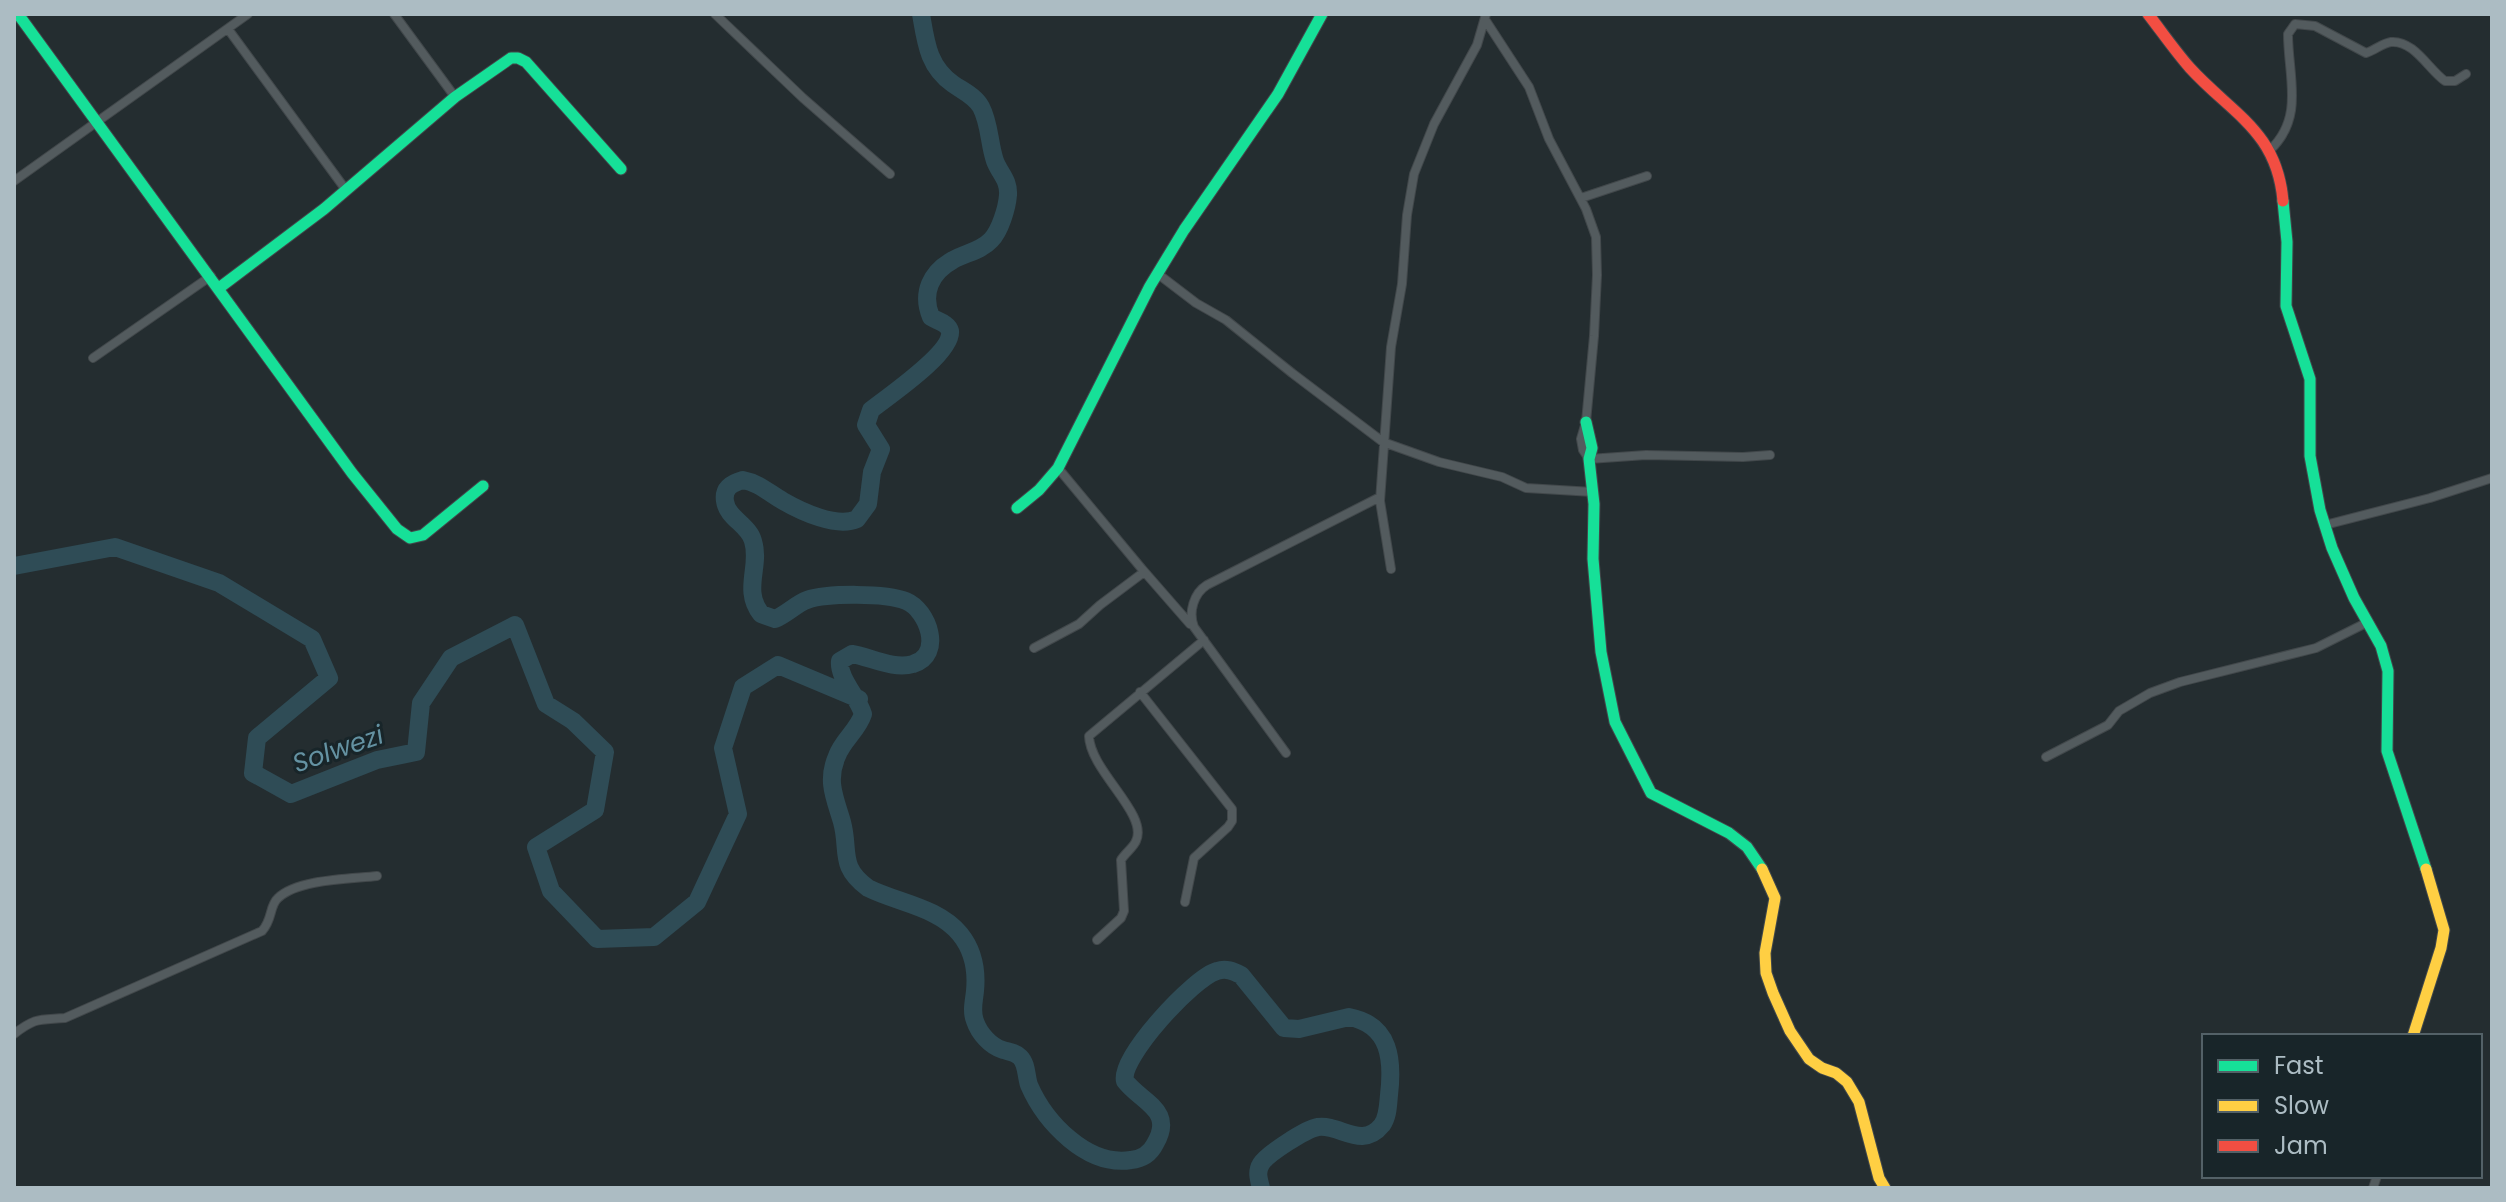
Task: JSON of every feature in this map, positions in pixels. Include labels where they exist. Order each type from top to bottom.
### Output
[{"type":"street","points":[[18,14],[352,473],[397,529],[410,538],[423,535],[483,486]]},
{"type":"street","points":[[14,181],[248,14]]},
{"type":"street","points":[[394,14],[455,97]]},
{"type":"street","points":[[715,14],[803,98],[890,174]]},
{"type":"street","points":[[1017,508],[1039,490],[1058,468],[1158,274],[1184,230],[1278,94],[1322,14]]},
{"type":"street","points":[[2148,14],[2176,52],[2242,115],[2270,150],[2282,187],[2286,306],[2310,379],[2313,481],[2325,525],[2354,598],[2381,646],[2388,671],[2387,751],[2444,930],[2414,1034]]},
{"type":"street","points":[[2292,14],[2295,24]]},
{"type":"street","points":[[1486,18],[1529,87],[1549,139],[1581,198],[1593,228],[1597,249],[1595,320],[1586,422],[1592,448],[1589,459],[1593,492],[1593,559],[1601,652],[1615,722],[1635,768],[1651,793],[1729,833],[1747,847],[1758,861],[1775,898],[1765,953],[1766,973],[1773,993],[1790,1031],[1809,1059],[1847,1082],[1859,1102],[1879,1178],[1885,1188]]},
{"type":"street","points":[[1391,569],[1380,497],[1383,442],[1391,347],[1402,284],[1407,215],[1414,174],[1424,144],[1468,65],[1486,18]]},
{"type":"street","points":[[2270,150],[2281,140],[2290,122],[2292,93],[2288,34],[2295,24]]},
{"type":"street","points":[[2295,24],[2315,26],[2366,53],[2390,42],[2401,44],[2416,53],[2445,81],[2455,81],[2466,74]]},
{"type":"street","points":[[228,29],[346,190]]},
{"type":"street","points":[[219,288],[346,190],[455,97],[505,60],[519,56],[621,169]]},
{"type":"street","points":[[1581,198],[1647,176]]},
{"type":"street","points":[[1158,274],[1196,303],[1226,320],[1383,442],[1443,463],[1502,477],[1526,488],[1593,492]]},
{"type":"street","points":[[93,358],[211,276]]},
{"type":"street","points":[[1589,459],[1662,454],[1770,455]]},
{"type":"street","points":[[1058,468],[1194,627],[1286,753]]},
{"type":"street","points":[[2325,525],[2430,498],[2492,478]]},
{"type":"street","points":[[1194,627],[1191,615],[1202,588],[1380,497]]},
{"type":"street","points":[[1034,648],[1079,624],[1144,572]]},
{"type":"street","points":[[2046,757],[2108,725],[2119,711],[2150,693],[2180,682],[2316,648],[2368,622]]},
{"type":"street","points":[[1097,940],[1121,918],[1124,911],[1121,860],[1135,844],[1138,835],[1130,807],[1104,776],[1090,746],[1092,731],[1204,640]]},
{"type":"street","points":[[1140,692],[1232,809],[1232,821],[1228,827],[1194,858],[1185,902]]},
{"type":"street","points":[[14,1034],[30,1022],[65,1018],[262,931],[269,923],[274,902],[287,891],[324,881],[377,876]]},
{"type":"waterway","points":[[921,14],[930,53],[938,70],[976,100],[984,114],[995,161],[1008,190],[1000,225],[987,244],[945,265],[930,284],[928,308],[931,317],[949,328],[948,340],[931,362],[871,410],[866,425],[881,449],[872,472],[868,504],[857,519],[840,522],[820,518],[743,480],[727,489],[727,507],[753,541],[755,560],[752,587],[761,614],[775,619],[803,602],[842,595],[897,598],[921,613],[930,642],[923,659],[913,664],[890,664],[852,654],[840,661],[842,674],[863,714],[840,750],[832,773],[847,858],[852,872],[868,888],[929,912],[960,934],[975,968],[973,1010],[977,1026],[994,1045],[1020,1057],[1036,1099],[1070,1139],[1084,1149],[1115,1160],[1131,1160],[1151,1151],[1160,1132],[1159,1115],[1125,1081],[1126,1070],[1145,1038],[1176,1002],[1217,971],[1229,970],[1241,975],[1284,1028],[1299,1029],[1349,1017],[1363,1021],[1381,1036],[1390,1070],[1387,1111],[1382,1125],[1374,1132],[1359,1136],[1326,1127],[1305,1132],[1261,1164],[1258,1173],[1261,1188]]},
{"type":"waterway","name":"Solwezi","points":[[14,566],[115,547],[219,583],[312,639],[329,678],[257,738],[253,773],[291,794],[377,760],[416,752],[421,703],[451,658],[515,625],[546,704],[573,721],[605,752],[595,810],[536,847],[551,891],[597,939],[654,937],[697,902],[738,814],[723,748],[743,687],[778,665],[859,699]]},
{"type":"traffic: fast","points":[[18,14],[352,473],[397,529],[410,538],[423,535],[483,486]]},
{"type":"traffic: fast","points":[[1017,508],[1039,490],[1058,468],[1150,286],[1184,230],[1278,94],[1322,14]]},
{"type":"traffic: fast","points":[[219,288],[324,209],[455,97],[511,58],[526,62],[621,169]]},
{"type":"traffic: fast","points":[[2283,201],[2287,242],[2286,306],[2310,379],[2310,456],[2320,510],[2332,548],[2354,598],[2381,646],[2388,671],[2387,751],[2426,869]]},
{"type":"traffic: fast","points":[[1586,422],[1592,448],[1589,459],[1594,504],[1593,559],[1601,652],[1615,722],[1651,793],[1729,833],[1747,847],[1762,869]]},
{"type":"traffic: slow","points":[[1762,869],[1775,898],[1765,953],[1766,973],[1773,993],[1790,1031],[1809,1059],[1847,1082],[1859,1102],[1879,1178],[1885,1188]]},
{"type":"traffic: slow","points":[[2414,1034],[2444,930],[2426,869]]},
{"type":"traffic: jam","points":[[2148,14],[2190,68],[2262,140],[2279,177],[2283,201]]}]
